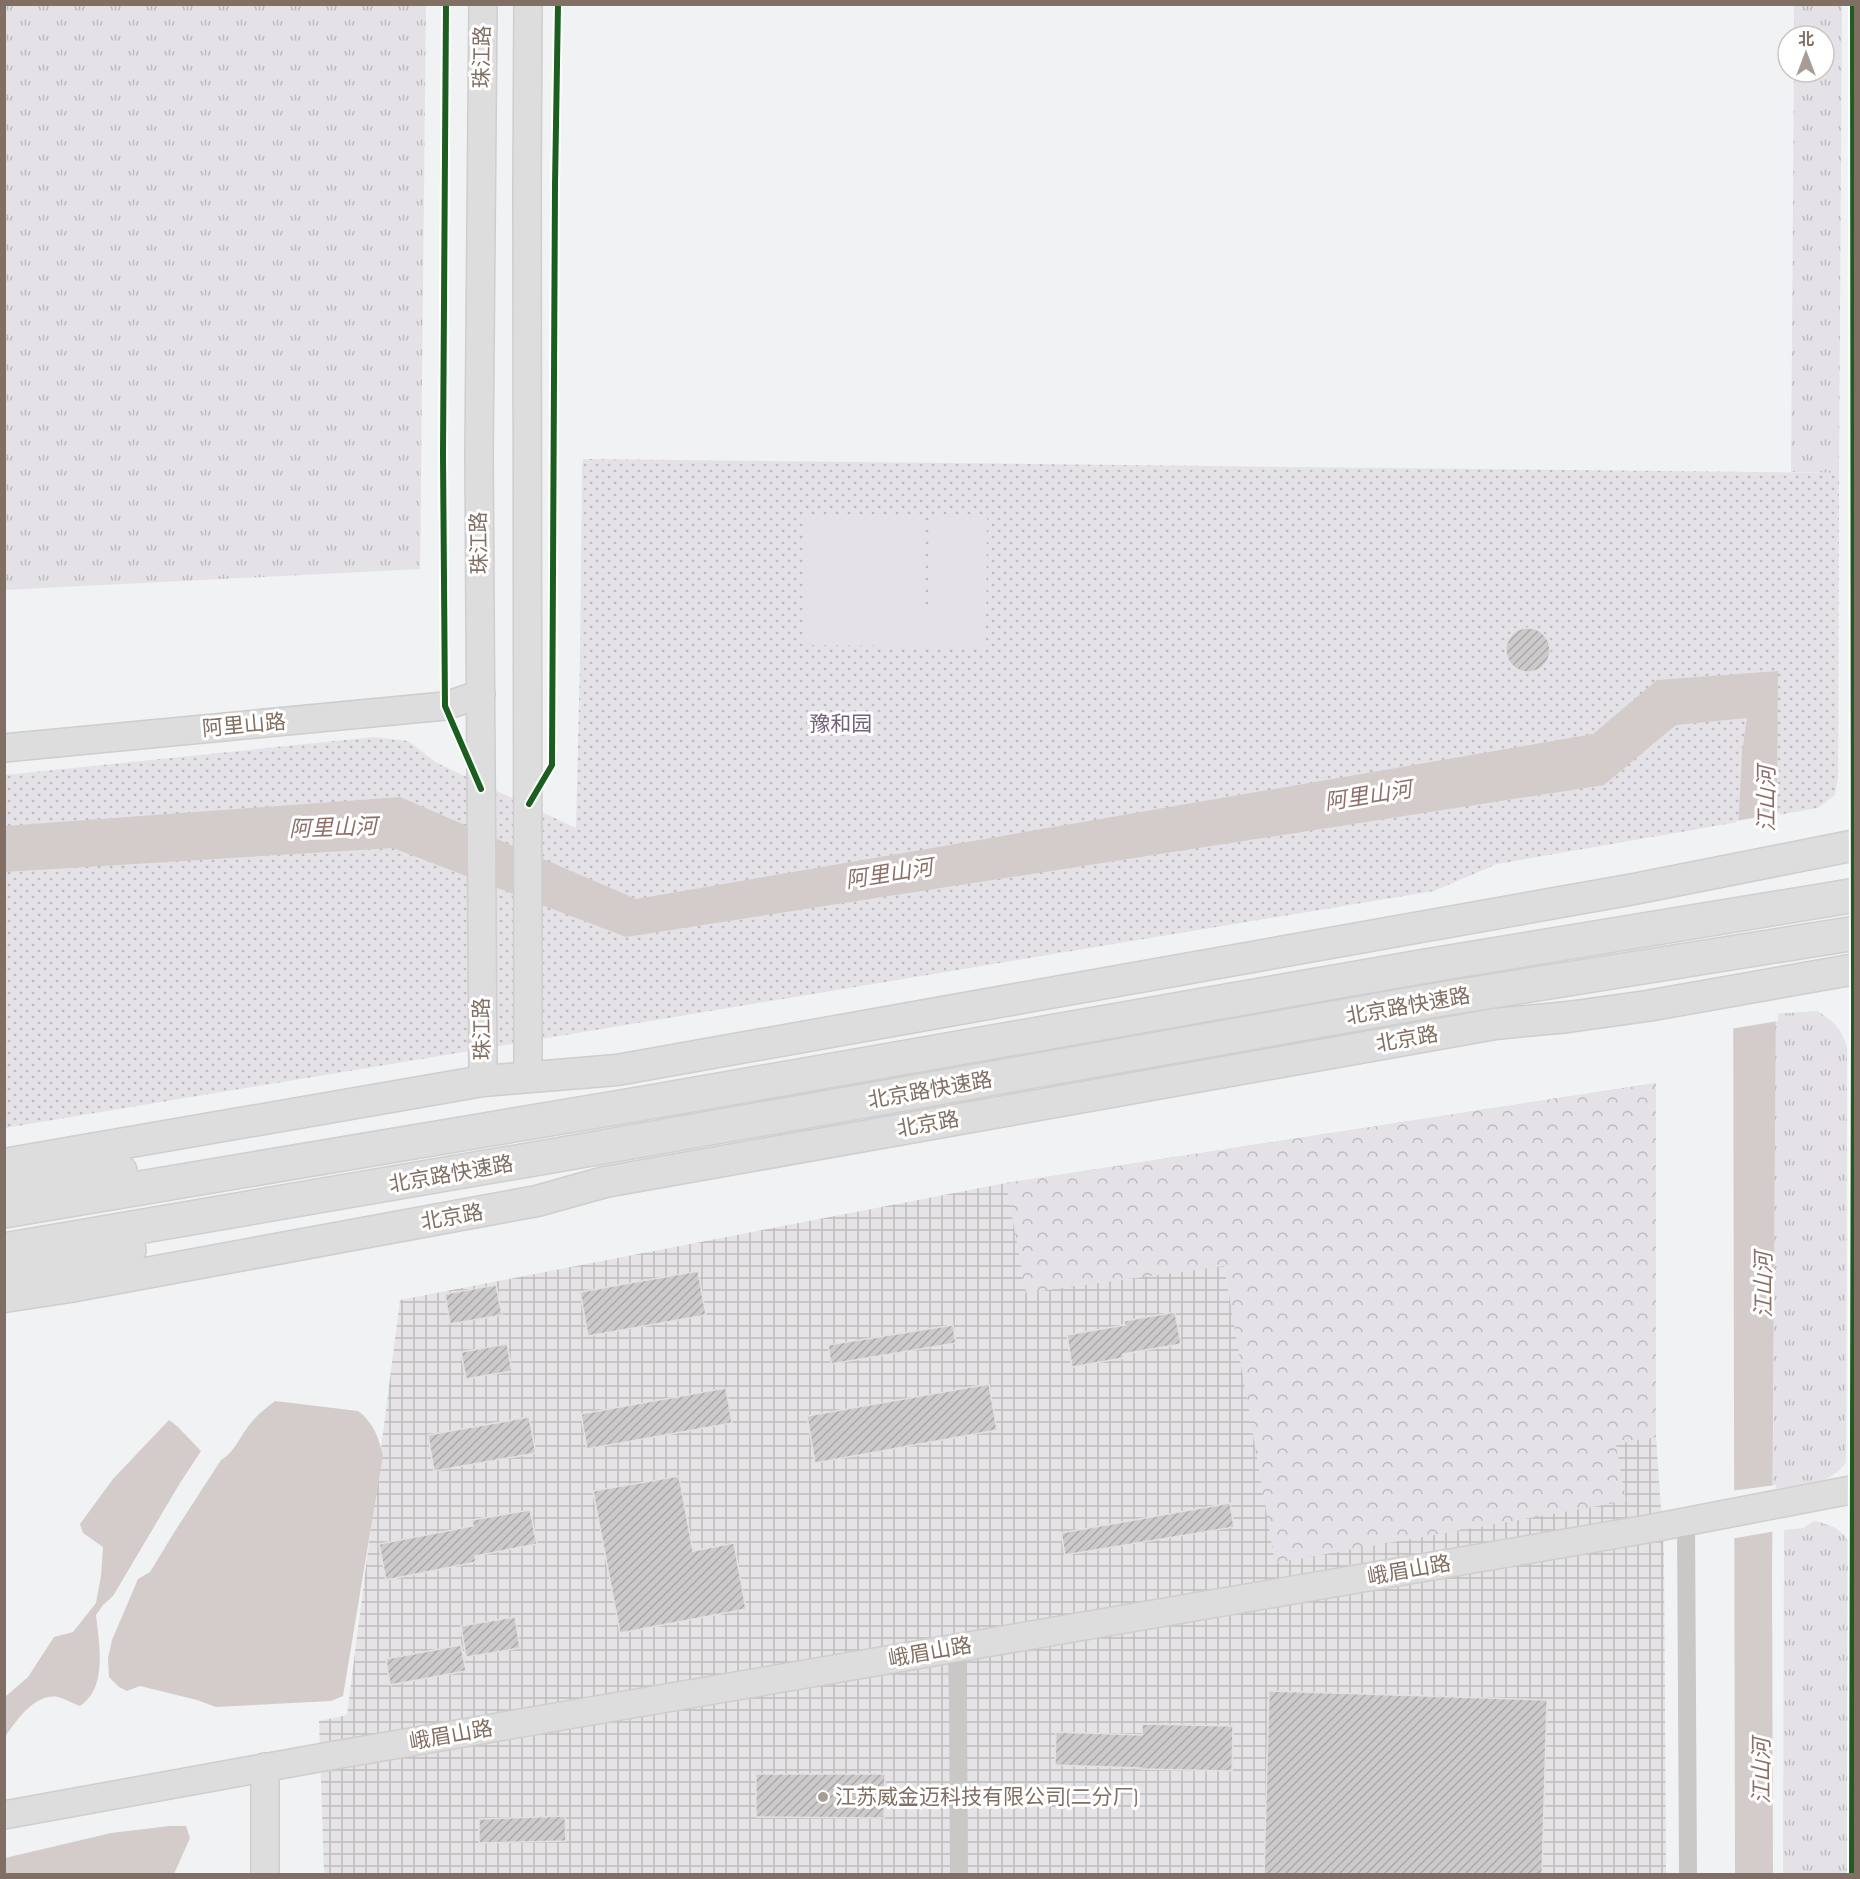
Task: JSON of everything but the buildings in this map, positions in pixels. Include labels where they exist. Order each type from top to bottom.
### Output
[{"type":"highway","name":"北京路快速路","points":[[4,1211],[645,1103],[1426,966],[1856,895]]},
{"type":"highway","name":"北京路快速路","points":[[4,1250],[1431,1001],[1856,933]]},
{"type":"highway","points":[[4,1183],[110,1172],[473,1109],[645,1103]]},
{"type":"highway","points":[[4,1278],[134,1249],[326,1214],[457,1185],[563,1154]]},
{"type":"main road","points":[[4,1164],[483,1081],[617,1070],[1622,891],[1856,845]]},
{"type":"main road","name":"北京路","points":[[4,1297],[93,1283],[525,1203],[604,1182],[995,1112],[1495,1024],[1647,1006],[1856,969]]},
{"type":"street","name":"珠江路","points":[[483,4],[479,443],[483,1081]]},
{"type":"street","points":[[528,4],[528,1077]]},
{"type":"street","name":"阿里山路","points":[[4,748],[445,706],[481,694]]},
{"type":"street","name":"峨眉山路","points":[[4,1815],[265,1767],[1686,1522],[1856,1489]]},
{"type":"street","points":[[1686,1522],[1688,1875]]},
{"type":"street","points":[[957,1648],[959,1875]]},
{"type":"street","points":[[265,1767],[265,1875]]},
{"type":"shaded area","points":[[1656,1083],[1656,1437],[1664,1551],[1666,1874],[324,1874],[319,1721],[347,1715],[400,1300],[1006,1183]]},
{"type":"green space","points":[[5,4],[426,5],[420,569],[5,590]]},
{"type":"green space","points":[[1794,5],[1842,5],[1839,473],[1791,472],[1794,84],[1836,84],[1836,24],[1794,24]]},
{"type":"green space","name":"豫和园","points":[[583,459],[1839,473],[1838,777],[1835,795],[1818,808],[1497,864],[1434,891],[5,1128],[5,775],[374,737],[408,741],[437,763],[576,828]]},
{"type":"green space","points":[[806,516],[925,517],[925,613],[928,612],[929,517],[987,518],[986,647],[805,645]]},
{"type":"green space","points":[[1817,1011],[1836,1026],[1847,1048],[1846,1462],[1840,1470],[1823,1480],[1773,1489],[1775,1014]]},
{"type":"green space","points":[[1656,1083],[1656,1437],[1616,1444],[1626,1501],[1275,1563],[1224,1266],[1026,1293],[1006,1183]]},
{"type":"green space","points":[[1814,1521],[1836,1528],[1850,1545],[1849,1874],[1783,1874],[1784,1530],[1803,1528]]},
{"type":"water","points":[[1778,671],[1772,1576],[1773,1874],[1735,1874],[1733,932],[1742,752],[1747,718],[1676,725],[1604,785],[626,937],[393,848],[5,872],[5,826],[400,797],[636,899],[1593,734],[1657,680]]},
{"type":"water","points":[[275,1401],[358,1411],[372,1425],[383,1455],[343,1696],[331,1701],[216,1707],[140,1686],[127,1691],[119,1687],[109,1677],[108,1658],[112,1640],[138,1579],[150,1572],[221,1460],[234,1448],[253,1421]]},
{"type":"water","points":[[169,1420],[201,1451],[113,1596],[96,1615],[100,1664],[95,1688],[80,1706],[58,1697],[42,1699],[27,1709],[5,1737],[5,1697],[28,1677],[54,1637],[73,1632],[96,1603],[103,1547],[83,1533],[80,1524],[113,1479]]},
{"type":"water","points":[[186,1826],[190,1838],[174,1874],[5,1874],[5,1858],[111,1833]]},
{"type":"pier","points":[[1780,813],[1778,1021],[1730,1029],[1730,932],[1736,821]]},
{"type":"pier","points":[[1776,1485],[1776,1531],[1730,1539],[1730,1491]]},
{"type":"cycle path","points":[[446,4],[443,454],[445,706],[481,789]]},
{"type":"cycle path","points":[[529,804],[552,765],[558,4]]},
{"type":"cycle path","points":[[1852,1874],[1853,4]]},
{"type":"place","name":"江苏威金迈科技有限公司(二分厂)","points":[[823,1797]]},
{"type":"water label","name":"阿里山河","points":[[1368,795]]},
{"type":"water label","name":"江山河","points":[[1766,799]]},
{"type":"water label","name":"阿里山河","points":[[333,827]]},
{"type":"water label","name":"阿里山河","points":[[889,873]]},
{"type":"water label","name":"江山河","points":[[1763,1285]]},
{"type":"water label","name":"江山河","points":[[1761,1771]]}]
